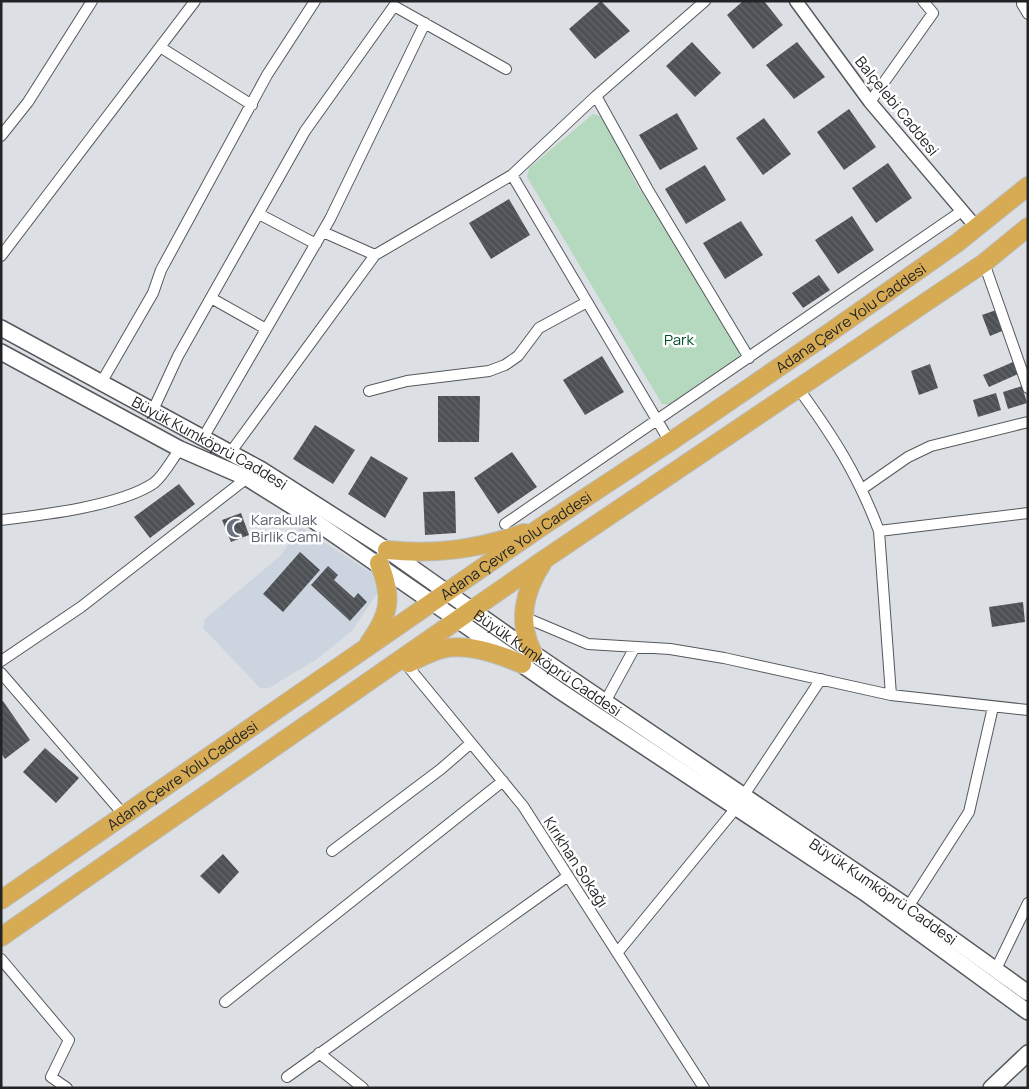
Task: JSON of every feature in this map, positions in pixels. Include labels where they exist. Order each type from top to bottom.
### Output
[{"type":"highway","name":"Adana Çevre Yolu Caddesi","points":[[1,900],[363,652],[547,523],[670,442],[869,305],[1028,186]]},
{"type":"highway","name":"Adana Çevre Yolu Caddesi","points":[[1,937],[545,559],[984,263],[1028,227]]},
{"type":"highway","points":[[363,652],[383,622],[388,604],[383,557],[458,551],[502,540],[547,523]]},
{"type":"highway","points":[[374,677],[441,649],[455,648],[528,659],[524,617],[531,584],[545,559]]},
{"type":"main road","name":"Büyük Kumköprü Caddesi","points":[[1,328],[262,470],[528,659],[740,802],[908,906],[1028,993]]},
{"type":"main road","name":"Büyük Kumköprü Caddesi","points":[[1,352],[180,449],[247,478],[383,557]]},
{"type":"main road","name":"Büyük Kumköprü Caddesi","points":[[528,659],[604,702],[916,928],[1028,1012]]},
{"type":"main road","points":[[991,1088],[1028,1053]]},
{"type":"street","points":[[1,136],[28,102],[92,1]]},
{"type":"street","points":[[1,256],[195,1]]},
{"type":"street","points":[[101,382],[153,293],[161,270],[267,76],[315,1]]},
{"type":"street","points":[[230,453],[375,255],[512,174],[596,96],[706,1]]},
{"type":"street","name":"Balçelebi Caddesi","points":[[796,1],[870,102],[976,226]]},
{"type":"street","points":[[870,102],[932,13],[924,1]]},
{"type":"street","points":[[153,410],[178,356],[305,131],[394,6],[506,69]]},
{"type":"street","points":[[203,438],[323,232],[425,23]]},
{"type":"street","points":[[160,47],[252,105]]},
{"type":"street","points":[[596,96],[648,190],[749,358]]},
{"type":"street","points":[[512,174],[670,442]]},
{"type":"street","points":[[505,524],[962,211]]},
{"type":"street","points":[[259,214],[316,244]]},
{"type":"street","points":[[323,232],[375,255]]},
{"type":"street","points":[[984,263],[1028,388]]},
{"type":"street","points":[[211,298],[266,329]]},
{"type":"street","points":[[369,392],[407,381],[489,371],[505,365],[518,356],[539,328],[587,302]]},
{"type":"street","points":[[798,388],[848,461],[862,488],[879,531],[891,695]]},
{"type":"street","points":[[862,488],[908,457],[931,446],[1028,422]]},
{"type":"street","points":[[1,520],[36,516],[117,499],[154,482],[180,449]]},
{"type":"street","points":[[1,661],[81,608],[247,478]]},
{"type":"street","points":[[879,531],[1028,513]]},
{"type":"street","points":[[524,617],[588,644],[670,649],[724,658],[891,695],[1028,710]]},
{"type":"street","points":[[604,702],[635,647]]},
{"type":"street","name":"Kırıkhan Sokağı","points":[[406,664],[523,806],[704,1088]]},
{"type":"street","points":[[1,673],[124,815]]},
{"type":"street","points":[[617,953],[740,802],[821,679]]},
{"type":"street","points":[[908,906],[969,812],[993,707]]},
{"type":"street","points":[[332,851],[441,769],[471,743]]},
{"type":"street","points":[[226,1002],[503,782]]},
{"type":"street","points":[[287,1076],[568,876]]},
{"type":"street","points":[[996,969],[1028,903]]},
{"type":"street","points":[[1,959],[69,1040],[51,1077],[67,1088]]},
{"type":"street","points":[[319,1054],[363,1088]]},
{"type":"shaded area","points":[[301,527],[372,573],[378,592],[352,631],[317,659],[269,688],[260,688],[203,628],[205,619],[280,556]]},
{"type":"green space","name":"Park","points":[[593,114],[606,118],[634,180],[741,346],[738,360],[673,405],[662,404],[527,177],[529,168]]},
{"type":"building","points":[[601,1],[630,31],[595,59],[569,29]]},
{"type":"building","points":[[743,1],[764,1],[783,25],[753,49],[727,15]]},
{"type":"building","points":[[692,42],[721,73],[695,97],[666,66]]},
{"type":"building","points":[[797,42],[825,77],[794,99],[766,65]]},
{"type":"building","points":[[849,109],[876,147],[844,170],[817,132]]},
{"type":"building","points":[[677,113],[698,149],[660,170],[639,135]]},
{"type":"building","points":[[764,118],[791,154],[763,175],[736,138]]},
{"type":"building","points":[[888,163],[912,198],[876,223],[852,188]]},
{"type":"building","points":[[705,165],[726,200],[686,224],[665,189]]},
{"type":"building","points":[[509,199],[530,235],[491,259],[469,223]]},
{"type":"building","points":[[852,216],[874,250],[838,274],[815,240]]},
{"type":"building","points":[[741,221],[763,255],[725,279],[703,243]]},
{"type":"building","points":[[819,275],[830,290],[803,308],[792,293]]},
{"type":"building","points":[[999,309],[1007,329],[990,336],[982,315]]},
{"type":"building","points":[[602,356],[624,392],[585,415],[563,380]]},
{"type":"building","points":[[1013,362],[1018,374],[989,387],[983,375]]},
{"type":"building","points":[[930,364],[938,388],[919,395],[911,371]]},
{"type":"building","points":[[1022,386],[1027,403],[1008,409],[1003,392]]},
{"type":"building","points":[[996,393],[1001,410],[978,417],[973,400]]},
{"type":"building","points":[[438,396],[480,396],[479,442],[438,442]]},
{"type":"building","points":[[315,425],[355,450],[333,484],[293,459]]},
{"type":"building","points":[[512,452],[537,487],[498,514],[474,478]]},
{"type":"building","points":[[371,456],[408,478],[385,518],[348,494]]},
{"type":"building","points":[[179,484],[195,504],[150,538],[134,517]]},
{"type":"building","points":[[455,491],[456,533],[425,535],[423,492]]},
{"type":"building","name":"Karakulak Birlik Cami","points":[[241,513],[249,535],[231,542],[222,520]]},
{"type":"building","points":[[300,552],[320,570],[283,612],[263,594]]},
{"type":"building","points":[[328,566],[338,575],[334,580],[354,598],[358,593],[367,602],[350,621],[311,585]]},
{"type":"building","points":[[1023,602],[1025,622],[992,627],[989,607]]},
{"type":"building","points":[[3,701],[30,740],[5,759],[1,753],[1,702]]},
{"type":"building","points":[[45,748],[79,778],[56,803],[23,772]]},
{"type":"building","points":[[223,854],[239,872],[219,894],[200,876]]},
{"type":"place","name":"Karakulak Birlik Cami","points":[[236,528]]}]
